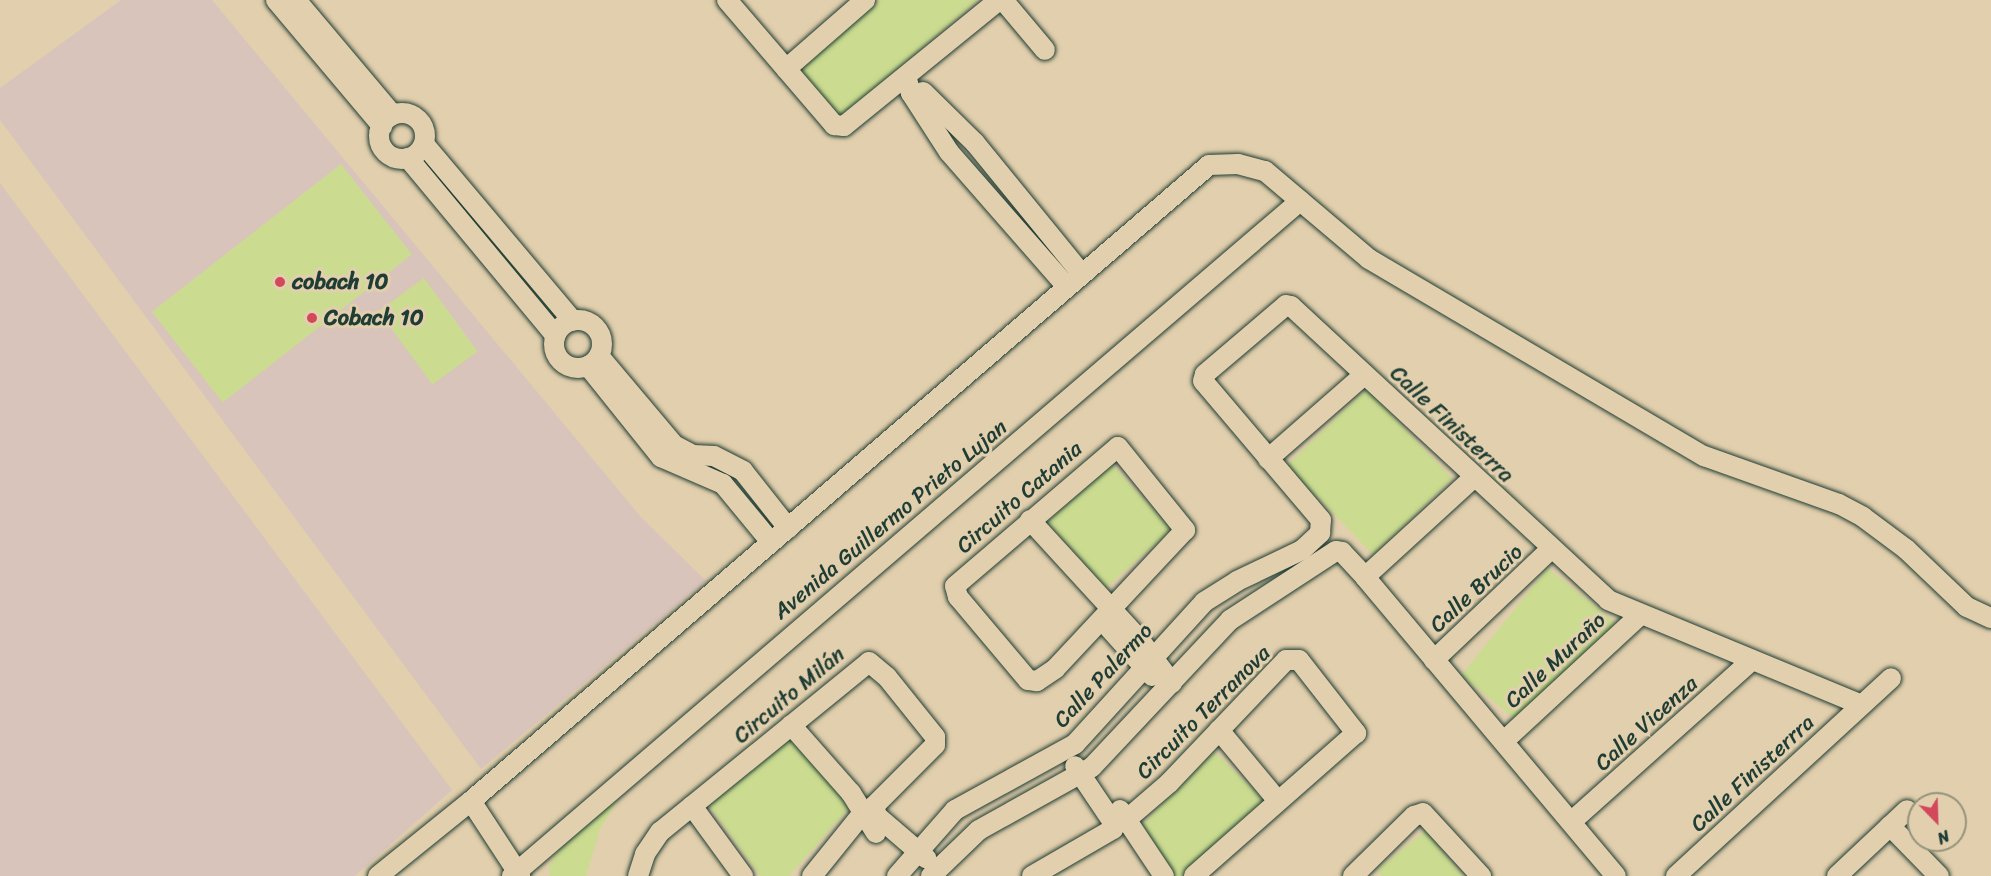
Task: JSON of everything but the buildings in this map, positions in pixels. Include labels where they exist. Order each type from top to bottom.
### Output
[{"type":"street","points":[[276,0],[387,120]]},
{"type":"street","points":[[296,0],[387,120],[382,147],[393,157],[408,158],[424,144]]},
{"type":"street","points":[[727,0],[834,125],[844,126],[1001,0],[1045,50]]},
{"type":"street","points":[[786,69],[865,0]]},
{"type":"street","points":[[906,76],[992,164],[1082,274]]},
{"type":"street","points":[[906,76],[911,93],[948,152],[1067,287]]},
{"type":"street","points":[[387,120],[415,117],[424,129],[424,144],[573,321],[595,327],[602,341],[593,361],[572,367],[559,358],[556,336],[408,158]]},
{"type":"street","points":[[973,180],[992,164]]},
{"type":"street","points":[[378,876],[471,801],[1209,165],[1238,164],[1265,171],[1352,246],[1387,270],[1704,456],[1839,504],[1863,517],[1906,549],[1967,607],[1991,618]]},
{"type":"street","name":"Avenida Guillermo Prieto Lujan","points":[[517,875],[1300,201]]},
{"type":"street","points":[[1010,222],[1027,207]]},
{"type":"street","name":"Calle Finisterrra","points":[[1319,522],[1207,389],[1205,374],[1289,305],[1550,550],[1600,594],[1640,615],[1860,705]]},
{"type":"street","points":[[556,336],[573,321]]},
{"type":"street","points":[[593,361],[674,444],[693,455],[714,456],[742,471],[789,528]]},
{"type":"street","points":[[593,361],[661,457],[723,484],[771,542]]},
{"type":"street","points":[[1268,459],[1364,375]]},
{"type":"street","name":"Circuito Catania","points":[[1120,447],[1185,530],[1045,678],[1028,680],[958,597],[957,582],[1030,520],[1111,449],[1120,447]]},
{"type":"street","points":[[1365,577],[1474,477]]},
{"type":"street","points":[[1030,520],[1106,615],[1149,662],[1168,687]]},
{"type":"street","name":"Calle Palermo","points":[[897,876],[913,855],[955,810],[1069,747],[1204,602],[1310,544],[1319,522]]},
{"type":"street","name":"Calle Brucio","points":[[1434,660],[1550,550]]},
{"type":"street","points":[[791,725],[851,793],[869,827],[913,855],[933,873],[979,830],[1086,771],[1230,620],[1290,585],[1331,552],[1344,554],[1616,876]]},
{"type":"street","points":[[1291,553],[1306,574]]},
{"type":"street","name":"Calle Muraño","points":[[1504,741],[1640,615]]},
{"type":"street","name":"Circuito Terranova","points":[[1034,876],[1119,825],[1169,783],[1286,660],[1299,660],[1357,731],[1194,876]]},
{"type":"street","name":"Calle Vicenza","points":[[1571,822],[1752,660]]},
{"type":"street","name":"Circuito Milán","points":[[638,876],[651,843],[860,666],[869,662],[875,665],[936,741],[877,799],[873,806],[877,816],[913,855]]},
{"type":"street","name":"Calle Finisterrra","points":[[1676,876],[1891,678]]},
{"type":"street","points":[[1219,730],[1278,801]]},
{"type":"street","points":[[1069,747],[1119,825],[1164,876]]},
{"type":"street","points":[[471,801],[517,875]]},
{"type":"street","points":[[692,806],[743,876]]},
{"type":"street","points":[[1837,876],[1907,810]]},
{"type":"street","points":[[1361,873],[1414,816],[1424,813],[1480,876]]},
{"type":"street","points":[[812,876],[862,814]]},
{"type":"street","points":[[1890,826],[1939,876]]},
{"type":"shaded area","name":"Cobach 10","points":[[121,0],[212,0],[641,517],[706,581],[481,769],[0,120],[0,88]]},
{"type":"shaded area","points":[[0,183],[452,790],[355,876],[0,876]]},
{"type":"green space","points":[[880,0],[978,0],[845,113],[835,115],[800,72],[803,64]]},
{"type":"green space","name":"cobach 10","points":[[341,164],[412,255],[223,402],[152,312]]},
{"type":"green space","points":[[424,278],[477,352],[432,385],[379,311]]},
{"type":"green space","points":[[1366,389],[1452,478],[1373,555],[1287,465]]},
{"type":"green space","points":[[1112,464],[1171,529],[1106,588],[1047,522]]},
{"type":"green space","points":[[1548,568],[1615,622],[1528,729],[1461,675]]},
{"type":"green space","points":[[792,735],[849,808],[789,876],[760,876],[706,801]]},
{"type":"green space","points":[[1215,752],[1266,802],[1182,876],[1174,876],[1139,828]]},
{"type":"green space","points":[[621,795],[600,829],[586,876],[550,876],[549,866],[558,851]]},
{"type":"green space","points":[[1425,831],[1463,876],[1382,876],[1377,870]]},
{"type":"place","name":"cobach 10","points":[[280,282]]},
{"type":"place","name":"Cobach 10","points":[[312,318]]}]
